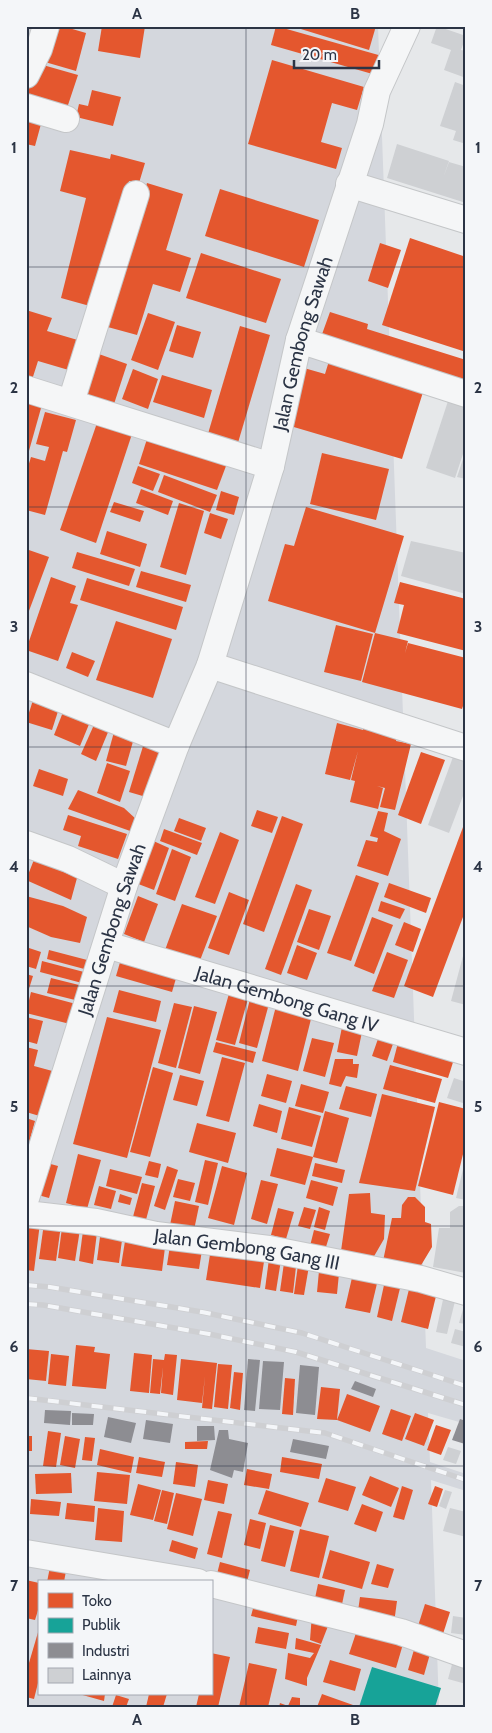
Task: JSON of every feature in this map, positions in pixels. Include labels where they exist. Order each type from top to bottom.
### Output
[{"type":"street","points":[[26,75],[39,49],[46,26]]},
{"type":"street","name":"Jalan Gembong Sawah","points":[[26,1198],[124,886],[176,745],[210,665],[271,466],[299,340],[370,124],[377,91],[407,26]]},
{"type":"street","points":[[26,107],[66,120]]},
{"type":"street","points":[[349,184],[466,220]]},
{"type":"street","points":[[71,402],[136,194]]},
{"type":"street","points":[[299,340],[466,394]]},
{"type":"street","points":[[26,389],[271,466]]},
{"type":"street","points":[[210,665],[466,748]]},
{"type":"street","points":[[26,685],[176,745]]},
{"type":"street","points":[[26,844],[68,859],[124,886]]},
{"type":"street","name":"Jalan Gembong Gang IV","points":[[107,945],[466,1052]]},
{"type":"street","name":"Jalan Gembong Gang III","points":[[26,1214],[96,1222],[156,1235],[269,1249],[421,1279],[466,1292]]},
{"type":"street","points":[[26,1553],[185,1580]]},
{"type":"street","points":[[212,1584],[401,1632],[466,1655]]},
{"type":"shaded area","points":[[26,26],[378,26],[426,1348],[466,1361],[466,1424],[428,1413],[430,1462],[466,1474],[466,1491],[431,1480],[439,1707],[26,1707]]},
{"type":"building: Toko","points":[[55,26],[62,26],[86,33],[76,71],[45,62]]},
{"type":"building: Toko","points":[[102,26],[145,26],[140,58],[98,51]]},
{"type":"building: Toko","points":[[276,26],[382,56],[376,75],[271,45]]},
{"type":"building: Toko","points":[[291,26],[376,26],[369,50]]},
{"type":"building: Toko","points":[[272,60],[364,87],[357,110],[332,103],[321,142],[342,148],[336,169],[248,144]]},
{"type":"building: Toko","points":[[36,63],[78,75],[65,114],[26,102],[26,93]]},
{"type":"building: Toko","points":[[92,90],[121,97],[113,126],[76,117],[79,104],[88,106]]},
{"type":"building: Toko","points":[[26,119],[41,124],[35,146],[26,144]]},
{"type":"building: Toko","points":[[70,150],[110,159],[111,154],[145,163],[139,183],[129,181],[97,308],[61,298],[86,198],[60,191]]},
{"type":"building: Toko","points":[[147,183],[183,194],[166,250],[191,258],[180,292],[153,284],[137,335],[104,326]]},
{"type":"building: Toko","points":[[220,189],[319,220],[304,267],[205,236]]},
{"type":"building: Toko","points":[[410,238],[466,257],[466,352],[382,325]]},
{"type":"building: Toko","points":[[380,243],[401,250],[388,288],[368,281]]},
{"type":"building: Toko","points":[[201,253],[281,279],[266,323],[186,298]]},
{"type":"building: Toko","points":[[26,310],[52,318],[47,331],[81,341],[72,371],[38,361],[31,383],[26,381]]},
{"type":"building: Toko","points":[[330,312],[368,324],[367,329],[466,360],[466,384],[321,337]]},
{"type":"building: Toko","points":[[148,313],[175,322],[158,370],[131,360]]},
{"type":"building: Toko","points":[[177,325],[201,332],[193,358],[169,351]]},
{"type":"building: Toko","points":[[240,326],[270,335],[237,446],[207,437]]},
{"type":"building: Toko","points":[[96,353],[127,364],[114,404],[83,393]]},
{"type":"building: Toko","points":[[329,361],[424,389],[402,459],[287,425],[304,368],[325,374]]},
{"type":"building: Toko","points":[[133,369],[158,379],[148,409],[122,399]]},
{"type":"building: Toko","points":[[162,375],[212,390],[204,418],[153,402]]},
{"type":"building: Toko","points":[[28,397],[43,401],[27,458],[26,404]]},
{"type":"building: Toko","points":[[45,412],[76,420],[67,452],[63,451],[45,515],[26,510],[26,473],[31,457],[45,461],[49,447],[36,444]]},
{"type":"building: Toko","points":[[97,423],[132,434],[96,543],[60,530]]},
{"type":"building: Toko","points":[[147,439],[226,466],[217,490],[139,464]]},
{"type":"building: Toko","points":[[322,453],[389,469],[376,520],[310,504]]},
{"type":"building: Toko","points":[[138,466],[160,474],[153,491],[132,483]]},
{"type":"building: Toko","points":[[164,475],[217,495],[210,512],[158,492]]},
{"type":"building: Toko","points":[[141,489],[173,501],[168,515],[136,503]]},
{"type":"building: Toko","points":[[221,491],[239,497],[234,515],[216,510]]},
{"type":"building: Toko","points":[[114,502],[144,511],[140,522],[110,512]]},
{"type":"building: Toko","points":[[179,503],[204,511],[186,575],[160,567]]},
{"type":"building: Toko","points":[[306,507],[404,536],[375,633],[268,601],[285,544],[294,546]]},
{"type":"building: Toko","points":[[210,513],[228,519],[221,539],[204,533]]},
{"type":"building: Toko","points":[[107,531],[147,544],[140,567],[100,554]]},
{"type":"building: Toko","points":[[26,549],[49,557],[26,619]]},
{"type":"building: Toko","points":[[77,552],[135,569],[129,586],[72,568]]},
{"type":"building: Toko","points":[[141,571],[191,585],[186,602],[136,587]]},
{"type":"building: Toko","points":[[51,577],[76,586],[70,603],[78,605],[58,661],[26,650]]},
{"type":"building: Toko","points":[[87,578],[183,607],[176,630],[80,600]]},
{"type":"building: Toko","points":[[400,582],[466,599],[466,651],[397,633],[404,605],[394,603]]},
{"type":"building: Toko","points":[[116,621],[172,639],[153,698],[96,680]]},
{"type":"building: Toko","points":[[336,625],[373,634],[361,681],[324,672]]},
{"type":"building: Toko","points":[[375,633],[408,641],[405,653],[408,643],[466,658],[466,697],[462,709],[362,682]]},
{"type":"building: Toko","points":[[72,652],[95,661],[88,677],[66,668]]},
{"type":"building: Toko","points":[[34,697],[60,705],[52,730],[26,722]]},
{"type":"building: Toko","points":[[65,707],[92,717],[80,746],[54,735]]},
{"type":"building: Toko","points":[[97,718],[111,725],[96,761],[81,754]]},
{"type":"building: Toko","points":[[365,720],[397,734],[396,741],[411,744],[395,810],[380,807],[385,788],[377,786],[383,788],[378,809],[350,802],[355,781],[351,780],[358,751],[350,780],[325,774],[337,723],[363,730]]},
{"type":"building: Toko","points":[[114,732],[134,738],[126,766],[106,761]]},
{"type":"building: Toko","points":[[144,743],[168,750],[153,799],[129,792]]},
{"type":"building: Toko","points":[[421,752],[445,760],[421,824],[398,815]]},
{"type":"building: Toko","points":[[107,763],[130,771],[120,802],[97,793]]},
{"type":"building: Toko","points":[[39,769],[68,779],[63,796],[33,786]]},
{"type":"building: Toko","points":[[78,790],[124,808],[137,820],[133,832],[68,809]]},
{"type":"building: Toko","points":[[257,810],[278,817],[272,833],[251,826]]},
{"type":"building: Toko","points":[[378,811],[388,813],[384,831],[401,839],[388,876],[357,866],[366,840],[377,842],[378,838],[370,836]]},
{"type":"building: Toko","points":[[68,815],[127,834],[118,859],[78,846],[81,836],[63,830]]},
{"type":"building: Toko","points":[[282,816],[303,824],[264,932],[243,924]]},
{"type":"building: Toko","points":[[179,818],[206,828],[201,841],[174,831]]},
{"type":"building: Toko","points":[[466,819],[466,909],[433,997],[404,986]]},
{"type":"building: Toko","points":[[164,829],[202,843],[197,855],[160,841]]},
{"type":"building: Toko","points":[[220,832],[239,840],[215,904],[195,897]]},
{"type":"building: Toko","points":[[149,839],[169,848],[154,890],[133,882]]},
{"type":"building: Toko","points":[[172,849],[191,857],[175,901],[156,894]]},
{"type":"building: Toko","points":[[37,852],[59,870],[77,878],[71,900],[26,880]]},
{"type":"building: Toko","points":[[356,875],[379,883],[351,961],[327,953]]},
{"type":"building: Toko","points":[[389,883],[431,898],[426,913],[384,897]]},
{"type":"building: Toko","points":[[296,884],[312,890],[281,975],[265,969]]},
{"type":"building: Toko","points":[[229,892],[249,900],[229,955],[208,948]]},
{"type":"building: Toko","points":[[26,896],[63,906],[87,917],[80,943],[51,937],[26,926]]},
{"type":"building: Toko","points":[[138,896],[158,904],[144,942],[124,934]]},
{"type":"building: Toko","points":[[381,901],[405,909],[400,919],[378,911]]},
{"type":"building: Toko","points":[[182,904],[217,916],[199,963],[165,950]]},
{"type":"building: Toko","points":[[309,909],[331,916],[319,950],[297,942]]},
{"type":"building: Toko","points":[[372,917],[393,925],[374,974],[354,966]]},
{"type":"building: Toko","points":[[404,922],[421,929],[413,952],[395,945]]},
{"type":"building: Toko","points":[[297,945],[317,953],[307,980],[287,973]]},
{"type":"building: Toko","points":[[26,947],[41,952],[36,969],[26,966]]},
{"type":"building: Toko","points":[[49,950],[91,961],[88,970],[47,959]]},
{"type":"building: Toko","points":[[387,952],[408,960],[394,998],[372,991]]},
{"type":"building: Toko","points":[[121,959],[177,975],[172,992],[116,976]]},
{"type":"building: Toko","points":[[42,961],[84,972],[82,983],[40,972]]},
{"type":"building: Toko","points":[[26,974],[33,976],[27,995],[26,995]]},
{"type":"building: Toko","points":[[51,978],[79,985],[75,1000],[47,993]]},
{"type":"building: Toko","points":[[119,990],[161,1001],[156,1022],[113,1012]]},
{"type":"building: Toko","points":[[230,990],[249,995],[235,1045],[216,1040]]},
{"type":"building: Toko","points":[[31,992],[76,1004],[70,1024],[26,1013]]},
{"type":"building: Toko","points":[[251,995],[270,1000],[257,1048],[239,1043]]},
{"type":"building: Toko","points":[[174,1003],[192,1007],[176,1068],[158,1063]]},
{"type":"building: Toko","points":[[194,1006],[217,1012],[200,1074],[178,1068]]},
{"type":"building: Toko","points":[[276,1006],[312,1015],[298,1071],[262,1061]]},
{"type":"building: Toko","points":[[26,1017],[43,1021],[37,1044],[26,1041]]},
{"type":"building: Toko","points":[[107,1017],[161,1030],[127,1158],[73,1144]]},
{"type":"building: Toko","points":[[342,1027],[362,1032],[357,1056],[337,1052]]},
{"type":"building: Toko","points":[[379,1036],[394,1041],[387,1061],[372,1056]]},
{"type":"building: Toko","points":[[312,1038],[334,1043],[325,1077],[303,1071]]},
{"type":"building: Toko","points":[[399,1039],[455,1056],[448,1078],[393,1062]]},
{"type":"building: Toko","points":[[216,1042],[256,1052],[253,1063],[213,1052]]},
{"type":"building: Toko","points":[[26,1047],[38,1050],[34,1066],[56,1072],[43,1117],[26,1112]]},
{"type":"building: Toko","points":[[222,1057],[245,1063],[229,1122],[206,1116]]},
{"type":"building: Toko","points":[[335,1059],[353,1059],[353,1064],[359,1064],[357,1078],[346,1076],[341,1087],[329,1084]]},
{"type":"building: Toko","points":[[390,1065],[442,1079],[435,1103],[383,1089]]},
{"type":"building: Toko","points":[[153,1067],[173,1073],[150,1157],[130,1152]]},
{"type":"building: Toko","points":[[267,1074],[292,1081],[286,1103],[261,1096]]},
{"type":"building: Toko","points":[[180,1075],[204,1081],[197,1106],[173,1100]]},
{"type":"building: Toko","points":[[301,1084],[329,1092],[323,1113],[295,1106]]},
{"type":"building: Toko","points":[[346,1086],[377,1094],[371,1117],[339,1109]]},
{"type":"building: Toko","points":[[382,1094],[435,1107],[415,1191],[359,1183]]},
{"type":"building: Toko","points":[[439,1102],[466,1109],[466,1142],[453,1195],[418,1186]]},
{"type":"building: Toko","points":[[259,1104],[282,1111],[277,1133],[253,1126]]},
{"type":"building: Toko","points":[[289,1107],[321,1116],[312,1147],[281,1139]]},
{"type":"building: Toko","points":[[325,1111],[349,1118],[337,1163],[313,1157]]},
{"type":"building: Toko","points":[[26,1118],[35,1121],[29,1143],[26,1143]]},
{"type":"building: Toko","points":[[197,1123],[236,1133],[228,1163],[189,1152]]},
{"type":"building: Toko","points":[[277,1148],[313,1157],[305,1185],[270,1176]]},
{"type":"building: Toko","points":[[78,1154],[101,1160],[87,1209],[66,1203]]},
{"type":"building: Toko","points":[[205,1160],[218,1163],[208,1205],[195,1202]]},
{"type":"building: Toko","points":[[149,1161],[161,1164],[158,1178],[145,1175]]},
{"type":"building: Toko","points":[[47,1163],[58,1166],[49,1198],[38,1195]]},
{"type":"building: Toko","points":[[315,1163],[345,1170],[342,1183],[312,1176]]},
{"type":"building: Toko","points":[[167,1166],[178,1170],[165,1210],[154,1206]]},
{"type":"building: Toko","points":[[222,1166],[247,1173],[234,1225],[208,1218]]},
{"type":"building: Toko","points":[[110,1169],[142,1177],[137,1194],[106,1186]]},
{"type":"building: Toko","points":[[178,1179],[195,1183],[190,1201],[173,1197]]},
{"type":"building: Toko","points":[[261,1180],[278,1184],[267,1224],[251,1219]]},
{"type":"building: Toko","points":[[311,1180],[338,1187],[333,1206],[306,1198]]},
{"type":"building: Toko","points":[[142,1183],[155,1186],[143,1231],[130,1228]]},
{"type":"building: Toko","points":[[99,1186],[116,1191],[111,1209],[94,1205]]},
{"type":"building: Toko","points":[[370,1193],[371,1213],[385,1215],[384,1239],[373,1258],[341,1251],[349,1194]]},
{"type":"building: Toko","points":[[120,1194],[132,1198],[130,1205],[118,1202]]},
{"type":"building: Toko","points":[[408,1197],[415,1197],[425,1207],[425,1222],[431,1224],[432,1247],[420,1267],[383,1261],[392,1218],[401,1218],[402,1205]]},
{"type":"building: Toko","points":[[175,1201],[199,1206],[194,1230],[170,1225]]},
{"type":"building: Toko","points":[[304,1207],[316,1210],[310,1229],[298,1226]]},
{"type":"building: Toko","points":[[319,1207],[330,1211],[325,1230],[314,1227]]},
{"type":"building: Toko","points":[[278,1208],[294,1212],[286,1239],[271,1235]]},
{"type":"building: Toko","points":[[45,1216],[62,1218],[56,1261],[39,1259]]},
{"type":"building: Toko","points":[[63,1220],[81,1223],[75,1261],[58,1258]]},
{"type":"building: Toko","points":[[26,1221],[40,1223],[34,1271],[26,1270]]},
{"type":"building: Toko","points":[[84,1223],[98,1225],[93,1264],[79,1261]]},
{"type":"building: Toko","points":[[314,1230],[330,1234],[325,1250],[310,1246]]},
{"type":"building: Toko","points":[[126,1235],[166,1240],[162,1271],[121,1266]]},
{"type":"building: Toko","points":[[100,1237],[122,1240],[119,1263],[97,1260]]},
{"type":"building: Toko","points":[[171,1239],[203,1244],[199,1269],[167,1265]]},
{"type":"building: Toko","points":[[211,1248],[265,1255],[260,1288],[206,1280]]},
{"type":"building: Toko","points":[[285,1256],[297,1258],[293,1293],[280,1291]]},
{"type":"building: Toko","points":[[269,1259],[281,1260],[276,1291],[265,1289]]},
{"type":"building: Toko","points":[[320,1260],[340,1263],[337,1294],[317,1292]]},
{"type":"building: Toko","points":[[298,1265],[309,1266],[304,1295],[294,1294]]},
{"type":"building: Toko","points":[[354,1269],[379,1275],[370,1313],[345,1308]]},
{"type":"building: Toko","points":[[386,1276],[402,1280],[392,1321],[377,1317]]},
{"type":"building: Toko","points":[[410,1285],[437,1292],[428,1329],[401,1322]]},
{"type":"building: Toko","points":[[76,1345],[95,1347],[94,1352],[110,1354],[106,1389],[72,1386]]},
{"type":"building: Toko","points":[[26,1349],[49,1351],[46,1381],[26,1379]]},
{"type":"building: Toko","points":[[134,1353],[152,1355],[149,1393],[130,1391]]},
{"type":"building: Toko","points":[[51,1354],[69,1356],[66,1386],[48,1384]]},
{"type":"building: Toko","points":[[165,1354],[177,1355],[173,1395],[161,1393],[163,1367],[160,1394],[150,1393],[153,1359],[164,1360]]},
{"type":"building: Toko","points":[[181,1359],[217,1363],[212,1409],[202,1408],[205,1376],[202,1403],[177,1400]]},
{"type":"building: Toko","points":[[218,1364],[232,1365],[228,1409],[214,1407]]},
{"type":"building: Toko","points":[[234,1372],[243,1373],[240,1410],[230,1408]]},
{"type":"building: Toko","points":[[285,1378],[295,1379],[293,1415],[282,1414]]},
{"type":"building: Toko","points":[[321,1387],[340,1389],[337,1420],[317,1419]]},
{"type":"building: Toko","points":[[347,1394],[380,1406],[370,1432],[337,1420]]},
{"type":"building: Toko","points":[[391,1409],[411,1416],[402,1441],[382,1434]]},
{"type":"building: Toko","points":[[415,1413],[434,1420],[424,1446],[405,1439]]},
{"type":"building: Toko","points":[[436,1425],[451,1430],[441,1455],[427,1450]]},
{"type":"building: Toko","points":[[48,1431],[61,1433],[56,1467],[43,1466]]},
{"type":"building: Toko","points":[[26,1436],[32,1436],[32,1451],[26,1451]]},
{"type":"building: Toko","points":[[65,1436],[80,1439],[75,1468],[60,1465]]},
{"type":"building: Toko","points":[[85,1437],[95,1438],[92,1461],[82,1460]]},
{"type":"building: Toko","points":[[208,1441],[207,1449],[185,1449],[185,1442]]},
{"type":"building: Toko","points":[[100,1449],[134,1457],[131,1473],[97,1465]]},
{"type":"building: Toko","points":[[139,1457],[165,1462],[162,1477],[136,1473]]},
{"type":"building: Toko","points":[[282,1457],[322,1464],[319,1479],[280,1472]]},
{"type":"building: Toko","points":[[176,1462],[198,1465],[195,1487],[173,1484]]},
{"type":"building: Toko","points":[[247,1469],[272,1474],[269,1489],[244,1485]]},
{"type":"building: Toko","points":[[97,1472],[130,1475],[127,1504],[94,1501]]},
{"type":"building: Toko","points":[[71,1473],[72,1493],[36,1494],[35,1474]]},
{"type":"building: Toko","points":[[370,1476],[399,1488],[391,1507],[362,1495]]},
{"type":"building: Toko","points":[[326,1478],[356,1487],[348,1511],[318,1502]]},
{"type":"building: Toko","points":[[208,1480],[228,1484],[224,1504],[204,1500]]},
{"type":"building: Toko","points":[[138,1484],[161,1490],[153,1520],[130,1515]]},
{"type":"building: Toko","points":[[402,1486],[413,1490],[404,1520],[393,1517]]},
{"type":"building: Toko","points":[[435,1486],[443,1489],[437,1507],[428,1504]]},
{"type":"building: Toko","points":[[162,1490],[174,1493],[167,1524],[154,1521]]},
{"type":"building: Toko","points":[[266,1490],[309,1503],[301,1527],[258,1514]]},
{"type":"building: Toko","points":[[176,1493],[202,1499],[193,1536],[167,1529]]},
{"type":"building: Toko","points":[[31,1499],[61,1502],[59,1516],[30,1514]]},
{"type":"building: Toko","points":[[67,1503],[95,1506],[94,1522],[65,1519]]},
{"type":"building: Toko","points":[[362,1504],[383,1512],[376,1532],[354,1524]]},
{"type":"building: Toko","points":[[98,1508],[124,1511],[122,1542],[95,1540]]},
{"type":"building: Toko","points":[[218,1511],[232,1514],[222,1558],[207,1554]]},
{"type":"building: Toko","points":[[250,1519],[266,1523],[260,1549],[244,1545]]},
{"type":"building: Toko","points":[[270,1525],[294,1531],[285,1567],[261,1561]]},
{"type":"building: Toko","points":[[300,1529],[329,1536],[319,1578],[290,1571]]},
{"type":"building: Toko","points":[[172,1540],[198,1548],[195,1559],[169,1551]]},
{"type":"building: Toko","points":[[330,1550],[370,1562],[362,1589],[322,1578]]},
{"type":"building: Toko","points":[[51,1562],[67,1565],[64,1580],[47,1580]]},
{"type":"building: Toko","points":[[220,1562],[250,1570],[247,1582],[217,1574]]},
{"type":"building: Toko","points":[[377,1564],[394,1569],[388,1588],[371,1584]]},
{"type":"building: Toko","points":[[26,1580],[38,1583],[38,1610],[35,1620],[26,1618]]},
{"type":"building: Toko","points":[[318,1584],[345,1590],[341,1609],[314,1603]]},
{"type":"building: Toko","points":[[360,1597],[397,1601],[394,1623],[357,1618]]},
{"type":"building: Toko","points":[[255,1601],[299,1611],[296,1626],[251,1616]]},
{"type":"building: Toko","points":[[425,1604],[450,1612],[443,1634],[418,1626]]},
{"type":"building: Toko","points":[[312,1614],[330,1621],[321,1644],[310,1640]]},
{"type":"building: Toko","points":[[258,1627],[289,1633],[286,1649],[255,1643]]},
{"type":"building: Toko","points":[[357,1630],[403,1644],[396,1668],[349,1654]]},
{"type":"building: Toko","points":[[38,1632],[38,1683],[34,1699],[26,1697],[26,1673]]},
{"type":"building: Toko","points":[[296,1638],[321,1645],[307,1678],[307,1686],[285,1679],[288,1653],[310,1658],[314,1653],[295,1649]]},
{"type":"building: Toko","points":[[416,1643],[432,1647],[424,1675],[408,1670]]},
{"type":"building: Toko","points":[[212,1653],[230,1657],[218,1707],[196,1707],[199,1696],[212,1696]]},
{"type":"building: Toko","points":[[330,1660],[361,1669],[355,1691],[323,1682]]},
{"type":"building: Toko","points":[[249,1663],[277,1669],[268,1707],[239,1707]]},
{"type":"building: Toko","points":[[322,1694],[353,1705],[353,1707],[317,1707]]},
{"type":"building: Toko","points":[[86,1696],[105,1696],[104,1701]]},
{"type":"building: Toko","points":[[116,1696],[129,1699],[126,1707],[112,1707]]},
{"type":"building: Toko","points":[[149,1696],[166,1696],[163,1707],[146,1707]]},
{"type":"building: Toko","points":[[292,1697],[300,1698],[300,1707],[279,1707],[280,1703],[288,1706]]},
{"type":"building: Publik","points":[[372,1667],[441,1688],[435,1707],[359,1707]]},
{"type":"building: Industri","points":[[248,1359],[260,1360],[255,1411],[244,1410]]},
{"type":"building: Industri","points":[[263,1361],[284,1362],[280,1410],[259,1409]]},
{"type":"building: Industri","points":[[300,1365],[319,1367],[315,1415],[296,1413]]},
{"type":"building: Industri","points":[[355,1381],[376,1389],[373,1397],[351,1389]]},
{"type":"building: Industri","points":[[45,1410],[71,1411],[70,1425],[44,1423]]},
{"type":"building: Industri","points":[[72,1413],[94,1414],[93,1425],[72,1425]]},
{"type":"building: Industri","points":[[108,1417],[136,1423],[131,1443],[104,1437]]},
{"type":"building: Industri","points":[[460,1419],[466,1421],[465,1444],[452,1440]]},
{"type":"building: Industri","points":[[146,1420],[173,1424],[170,1443],[143,1439]]},
{"type":"building: Industri","points":[[197,1426],[214,1426],[215,1440],[197,1441]]},
{"type":"building: Industri","points":[[219,1430],[228,1430],[229,1439],[248,1443],[243,1472],[234,1470],[232,1478],[210,1470]]},
{"type":"building: Industri","points":[[293,1439],[329,1446],[326,1459],[290,1452]]},
{"type":"building: Lainnya","points":[[437,26],[466,36],[461,50],[466,51],[466,78],[444,70],[451,50],[431,43]]},
{"type":"building: Lainnya","points":[[455,82],[466,86],[466,144],[453,140],[456,131],[440,126]]},
{"type":"building: Lainnya","points":[[397,144],[449,161],[443,178],[449,162],[466,167],[466,203],[387,178]]},
{"type":"building: Lainnya","points":[[449,398],[466,403],[466,445],[455,478],[426,468]]},
{"type":"building: Lainnya","points":[[466,453],[466,479],[457,477]]},
{"type":"building: Lainnya","points":[[411,541],[466,553],[466,594],[401,576]]},
{"type":"building: Lainnya","points":[[453,757],[466,761],[466,788],[449,833],[428,825]]},
{"type":"building: Lainnya","points":[[463,956],[466,956],[466,1005],[451,1001]]},
{"type":"building: Lainnya","points":[[454,1078],[466,1082],[466,1104],[447,1098]]},
{"type":"building: Lainnya","points":[[466,1161],[466,1200],[456,1198]]},
{"type":"building: Lainnya","points":[[459,1206],[466,1206],[466,1273],[433,1267],[439,1228],[450,1228],[450,1212]]},
{"type":"building: Lainnya","points":[[444,1295],[456,1297],[447,1334],[436,1332]]},
{"type":"building: Lainnya","points":[[464,1306],[466,1306],[466,1324],[459,1323]]},
{"type":"building: Lainnya","points":[[455,1329],[466,1332],[466,1347],[451,1343]]},
{"type":"building: Lainnya","points":[[448,1447],[461,1451],[456,1464],[443,1460]]},
{"type":"building: Lainnya","points":[[445,1490],[452,1492],[446,1509],[439,1506]]},
{"type":"building: Lainnya","points":[[450,1508],[466,1512],[466,1537],[443,1531]]},
{"type":"building: Lainnya","points":[[453,1616],[466,1618],[466,1635],[451,1633]]},
{"type":"building: Lainnya","points":[[454,1657],[466,1660],[466,1684],[448,1679]]},
{"type":"railway","points":[[26,1285],[50,1287],[202,1312],[302,1333],[466,1386]]},
{"type":"railway","points":[[26,1304],[43,1305],[209,1334],[296,1352],[466,1405]]},
{"type":"railway","points":[[26,1398],[325,1433],[466,1480]]}]
